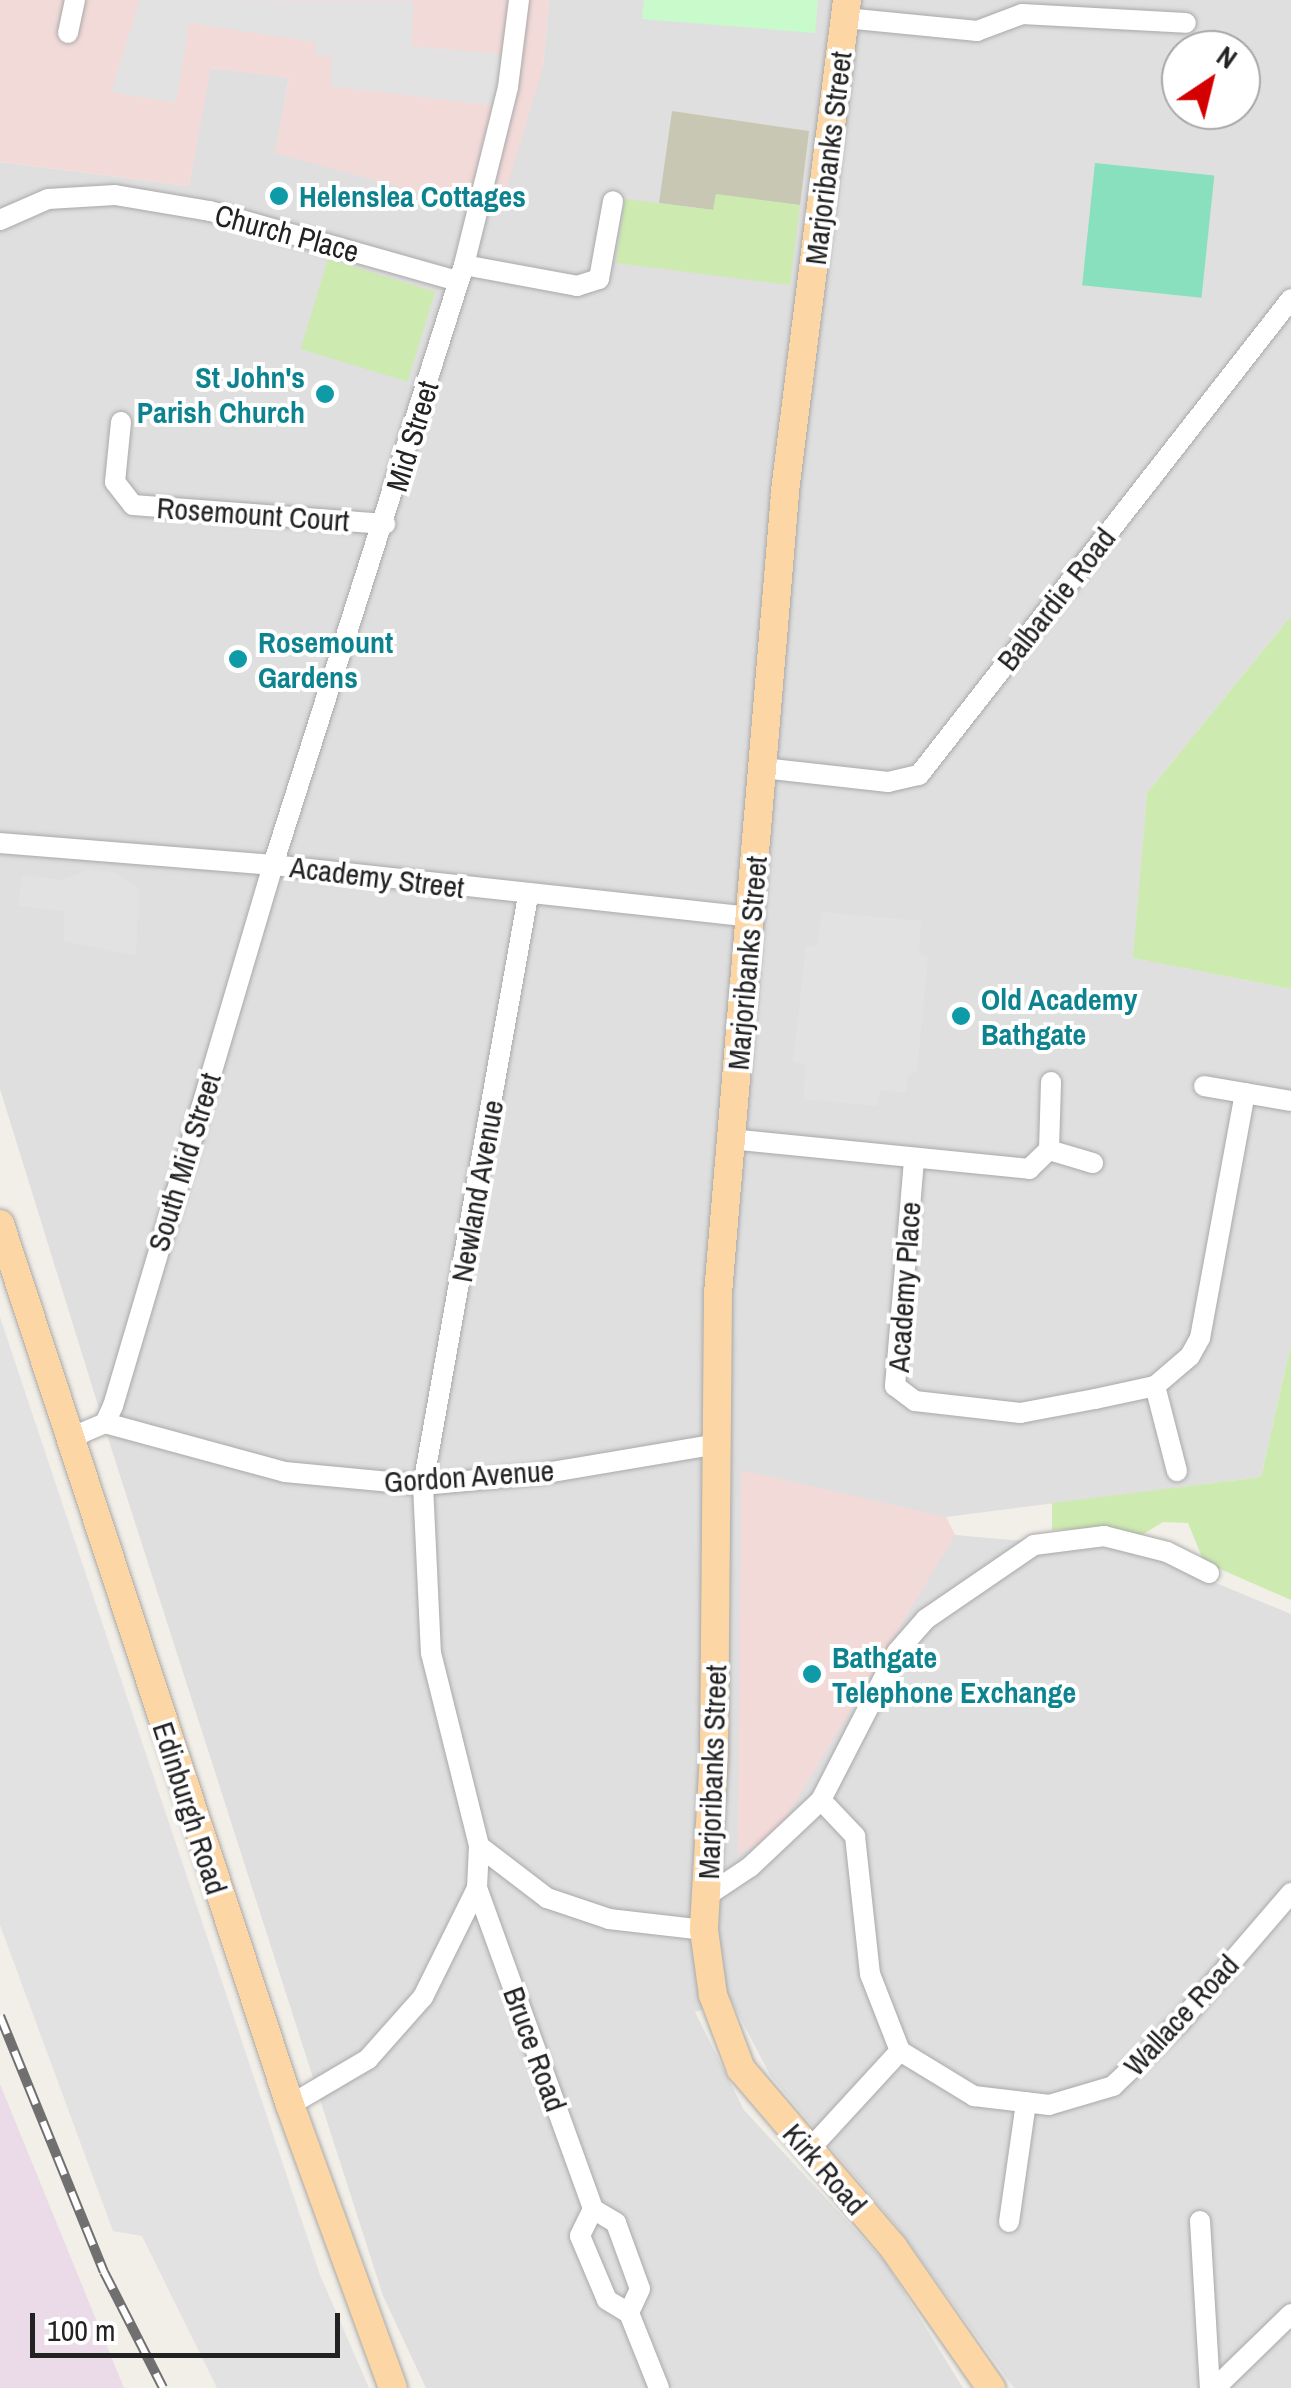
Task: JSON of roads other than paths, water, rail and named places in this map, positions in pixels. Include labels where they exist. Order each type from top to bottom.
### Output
[{"type":"main road","name":"Marjoribanks Street","points":[[704,1930],[718,1444],[718,1294],[754,917],[785,494],[846,9]]},
{"type":"main road","name":"Edinburgh Road","points":[[0,1224],[290,2106],[393,2388]]},
{"type":"main road","name":"Kirk Road","points":[[704,1930],[713,1995],[741,2070],[893,2247],[991,2388]]},
{"type":"street","points":[[68,33],[74,0]]},
{"type":"street","name":"Mid Street","points":[[273,864],[386,524],[461,273],[508,87],[519,0]]},
{"type":"street","points":[[846,9],[976,31],[1022,14],[1186,23]]},
{"type":"street","name":"Church Place","points":[[0,220],[48,199],[115,195],[210,212],[461,273],[577,286],[599,279],[613,201]]},
{"type":"street","name":"Balbardie Road","points":[[763,768],[888,782],[919,775],[1291,299]]},
{"type":"street","name":"Rosemount Court","points":[[125,435],[115,482],[132,506],[386,524]]},
{"type":"street","name":"Academy Street","points":[[0,843],[273,864],[528,896],[754,917]]},
{"type":"street","name":"South Mid Street","points":[[105,1423],[273,864]]},
{"type":"street","name":"Newland Avenue","points":[[478,1888],[479,1846],[431,1653],[423,1485],[528,896]]},
{"type":"street","points":[[1051,1082],[1049,1150],[1094,1163]]},
{"type":"street","points":[[1204,1086],[1291,1102]]},
{"type":"street","name":"Academy Place","points":[[914,1160],[894,1375],[904,1396],[1020,1413],[1154,1386],[1190,1356],[1200,1338],[1244,1094]]},
{"type":"street","name":"Academy Place","points":[[730,1139],[914,1160],[1030,1168],[1049,1150]]},
{"type":"street","points":[[1154,1386],[1177,1472]]},
{"type":"street","points":[[70,1438],[105,1423]]},
{"type":"street","name":"Gordon Avenue","points":[[105,1423],[285,1472],[423,1485],[540,1474],[718,1444]]},
{"type":"street","points":[[708,1895],[750,1867],[821,1800],[897,1652],[926,1619],[1034,1544],[1104,1536],[1167,1552],[1210,1573]]},
{"type":"street","points":[[808,2151],[900,2051],[870,1974],[855,1836],[821,1800]]},
{"type":"street","points":[[479,1846],[547,1898],[609,1919],[704,1930]]},
{"type":"street","points":[[290,2106],[329,2088],[368,2059],[406,2017],[452,1947],[478,1888]]},
{"type":"street","name":"Bruce Road","points":[[478,1888],[594,2209],[616,2223],[640,2289],[628,2313]]},
{"type":"street","name":"Wallace Road","points":[[900,2051],[974,2096],[1049,2105],[1114,2086],[1181,2021],[1291,1894]]},
{"type":"street","points":[[1009,2222],[1026,2102]]},
{"type":"street","name":"Bruce Road","points":[[594,2209],[580,2236],[607,2300],[628,2313],[659,2388]]},
{"type":"street","points":[[1200,2220],[1222,2385]]},
{"type":"street","points":[[1222,2385],[1291,2314]]},
{"type":"railway","points":[[0,2016],[104,2272],[163,2388]]},
{"type":"place","name":"Helenslea Cottages","points":[[279,196]]},
{"type":"place","name":"St John's Parish Church","points":[[325,394]]},
{"type":"place","name":"Rosemount Gardens","points":[[238,659]]},
{"type":"place","name":"Old Academy Bathgate","points":[[961,1016]]},
{"type":"place","name":"Bathgate Telephone Exchange","points":[[812,1674]]}]
